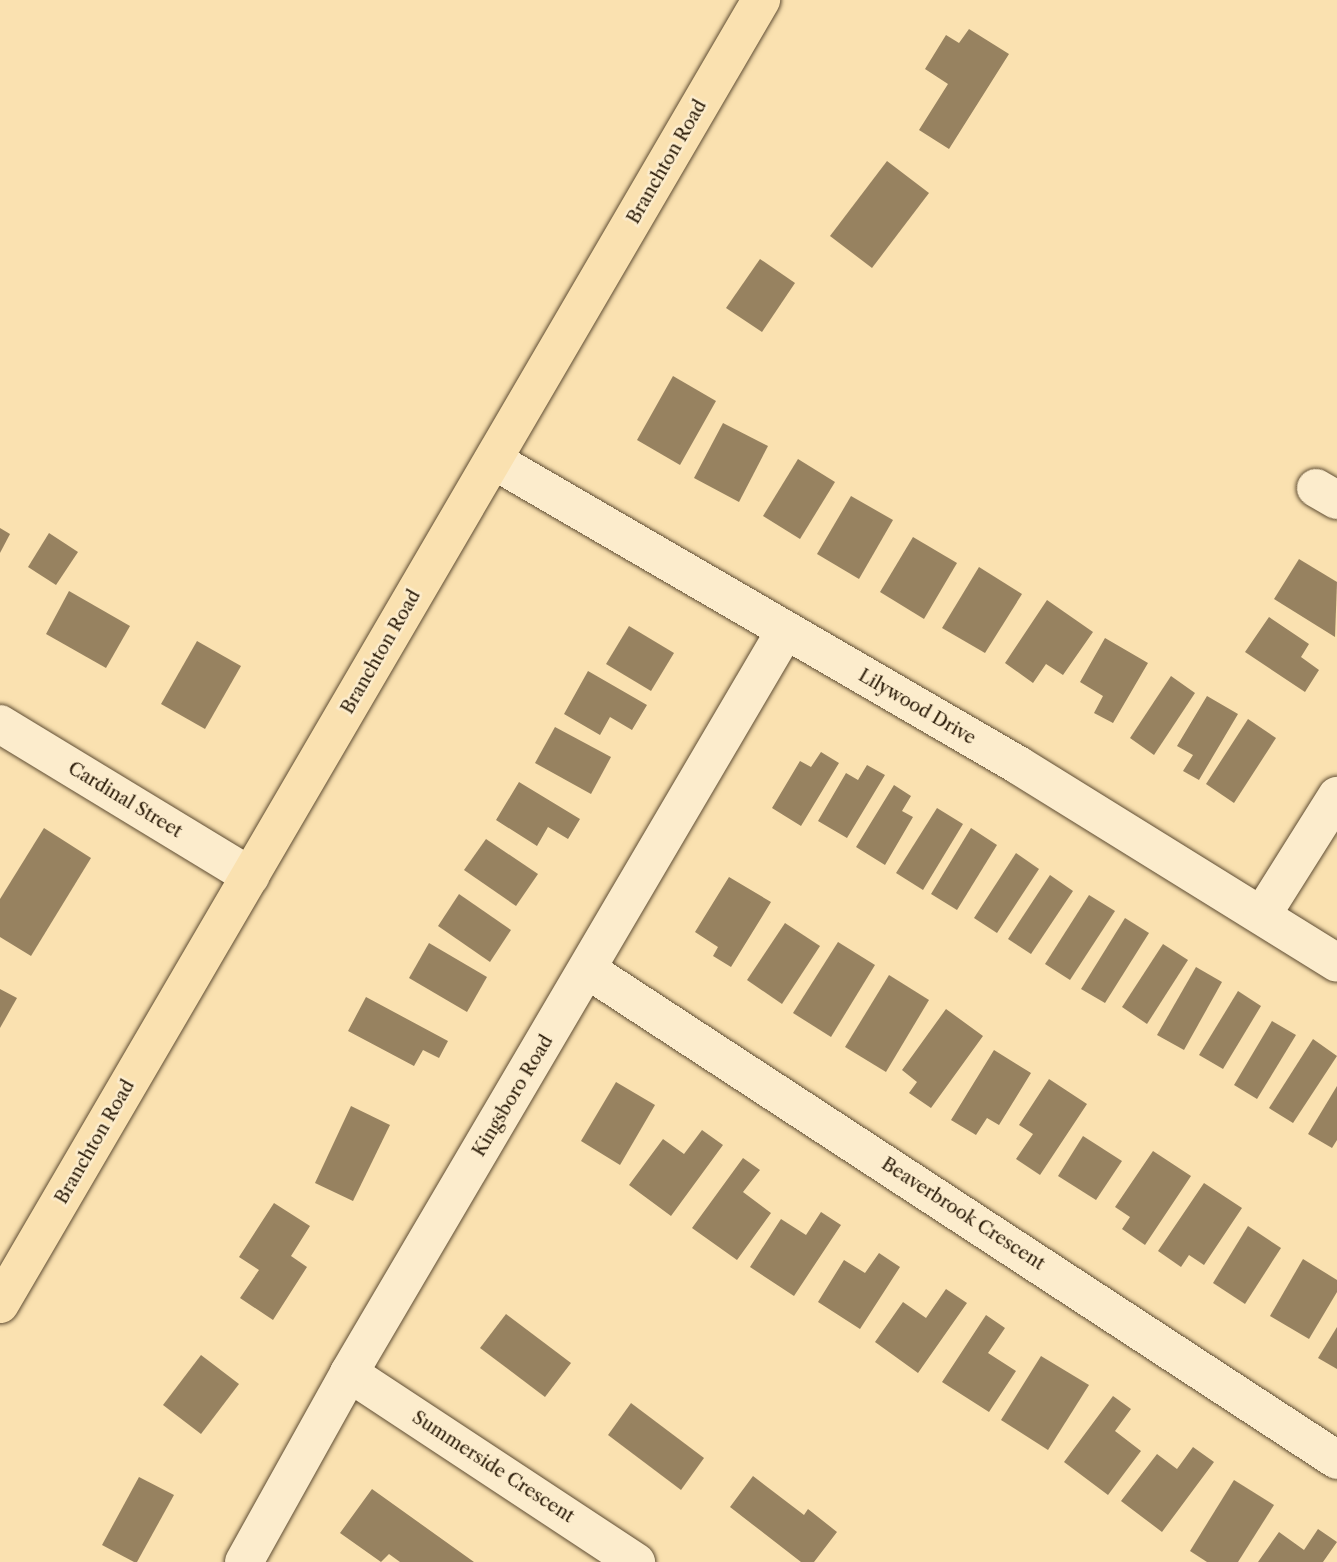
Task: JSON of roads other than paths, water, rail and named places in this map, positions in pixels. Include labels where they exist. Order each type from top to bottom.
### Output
[{"type":"main road","name":"Branchton Road","points":[[0,1304],[761,0]]},
{"type":"street","name":"Lilywood Drive","points":[[493,460],[1018,765],[1337,962]]},
{"type":"street","name":"Kingsboro Road","points":[[244,1562],[349,1373],[785,631]]},
{"type":"street","name":"Cardinal Street","points":[[0,724],[250,876]]},
{"type":"street","points":[[1262,915],[1337,796]]},
{"type":"street","name":"Beaverbrook Crescent","points":[[588,970],[1337,1460]]},
{"type":"street","name":"Summerside Crescent","points":[[349,1373],[636,1562]]}]
